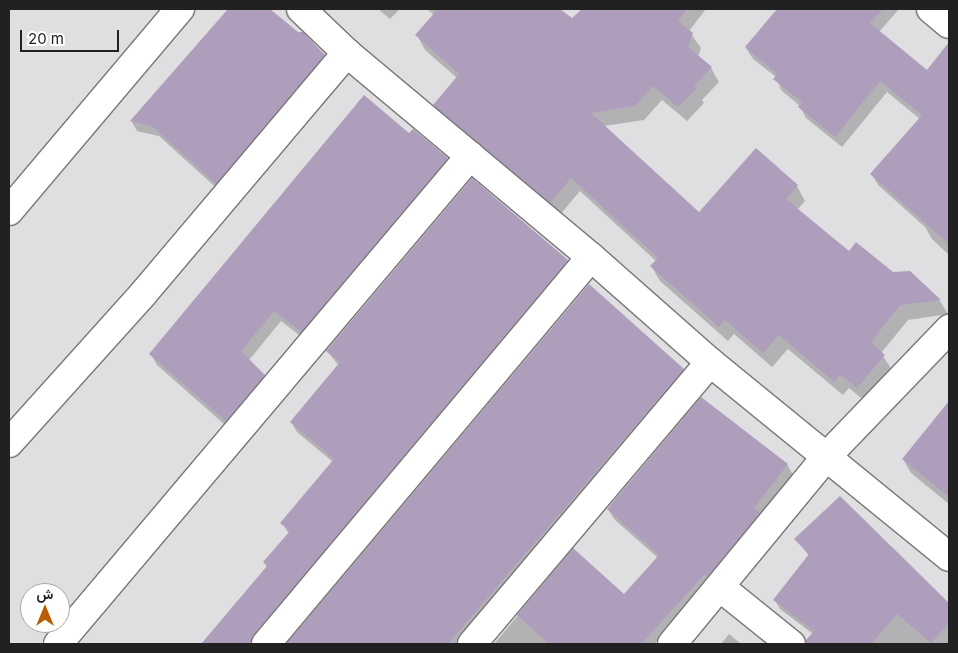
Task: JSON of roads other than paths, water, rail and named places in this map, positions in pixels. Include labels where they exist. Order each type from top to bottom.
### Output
[{"type":"street","points":[[9,211],[180,9]]},
{"type":"street","points":[[301,9],[347,53],[592,257],[710,362],[949,557]]},
{"type":"street","points":[[931,9],[949,24]]},
{"type":"street","points":[[9,443],[143,294],[347,53]]},
{"type":"street","points":[[58,644],[470,156]]},
{"type":"street","points":[[266,644],[592,257]]},
{"type":"street","points":[[672,644],[826,457],[949,329]]},
{"type":"street","points":[[472,644],[710,362]]},
{"type":"street","points":[[720,587],[791,644]]}]
